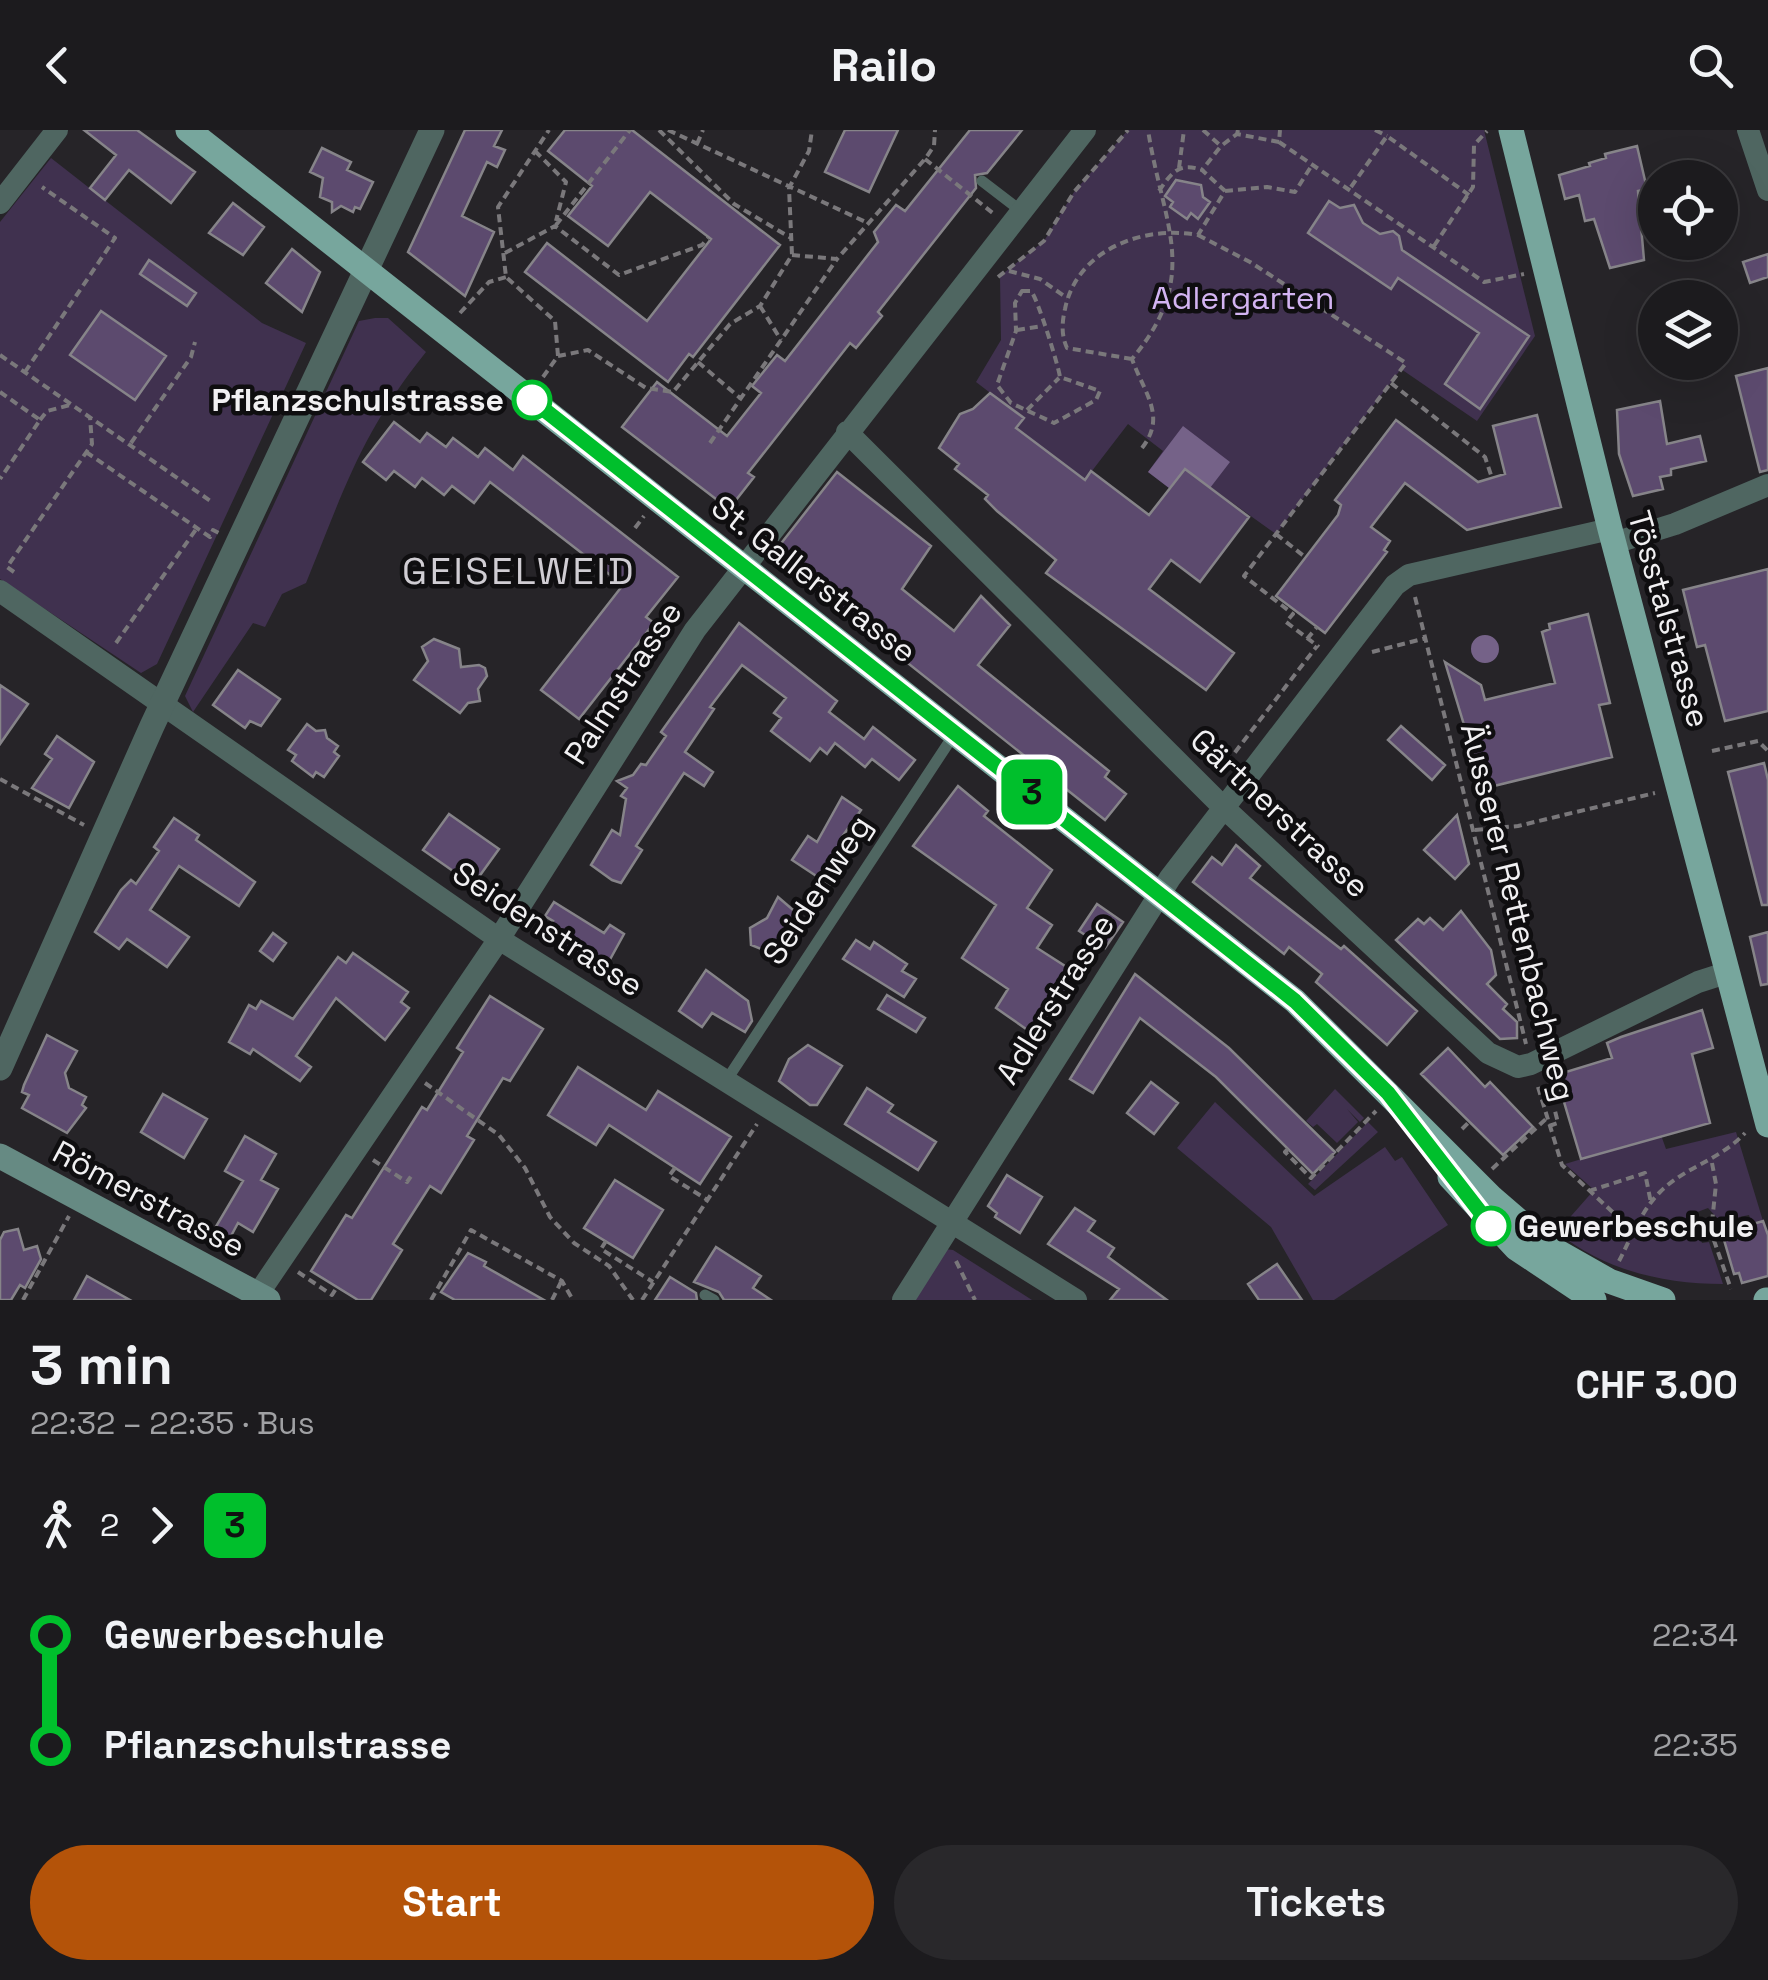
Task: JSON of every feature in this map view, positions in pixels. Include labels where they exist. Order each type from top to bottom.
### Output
[{"type":"main road","name":"St. Gallerstrasse","points":[[188,130],[1295,1001],[1492,1226],[1538,1265],[1594,1300]]},
{"type":"main road","name":"Tösstalstrasse","points":[[1511,130],[1612,536],[1768,1126]]},
{"type":"main road","name":"St. Gallerstrasse","points":[[1382,1102],[1550,1248],[1610,1281],[1660,1300]]},
{"type":"main road","name":"Römerstrasse","points":[[0,1156],[260,1298]]},
{"type":"street","points":[[0,203],[57,130]]},
{"type":"street","points":[[0,1068],[162,704],[432,130]]},
{"type":"street","name":"Palmstrasse","points":[[260,1298],[280,1261],[498,939],[688,640],[742,564],[1085,130]]},
{"type":"street","points":[[1748,130],[1768,190]]},
{"type":"street","name":"Gärtnerstrasse","points":[[847,432],[1223,808],[1488,1053],[1518,1067],[1530,1064]]},
{"type":"street","points":[[1409,575],[1675,524],[1768,485]]},
{"type":"street","name":"Adlerstrasse","points":[[904,1300],[1160,894],[1395,585],[1409,575]]},
{"type":"street","name":"Seidenstrasse","points":[[0,590],[498,939],[1076,1300]]},
{"type":"street","points":[[1530,1064],[1698,982],[1726,973]]},
{"type":"lane","points":[[982,180],[1015,219]]},
{"type":"lane","name":"Seidenweg","points":[[726,1081],[956,732]]},
{"type":"path","points":[[543,377],[558,356],[555,322],[506,277],[498,206],[549,130]]},
{"type":"path","points":[[504,254],[555,226],[630,130]]},
{"type":"path","points":[[659,130],[733,206],[791,238]]},
{"type":"path","points":[[668,130],[868,224]]},
{"type":"path","points":[[697,144],[702,130]]},
{"type":"path","points":[[558,356],[588,350],[646,388],[673,392],[730,324],[760,306],[792,255],[789,188],[809,151],[812,130]]},
{"type":"path","points":[[710,443],[838,259],[925,159],[934,146],[935,130]]},
{"type":"path","points":[[1132,359],[1155,332],[1170,299],[1175,260],[1148,130]]},
{"type":"path","points":[[1158,192],[1179,168],[1184,130]]},
{"type":"path","points":[[1203,130],[1221,146]]},
{"type":"path","points":[[1279,142],[1280,130]]},
{"type":"path","points":[[1375,130],[1469,195]]},
{"type":"path","points":[[1434,246],[1469,195],[1474,177],[1474,145],[1492,130]]},
{"type":"path","points":[[1202,170],[1238,132],[1279,142],[1484,282],[1524,274]]},
{"type":"path","points":[[1350,188],[1387,136]]},
{"type":"path","points":[[535,151],[566,182],[555,226]]},
{"type":"path","points":[[925,159],[1015,219]]},
{"type":"path","points":[[1179,168],[1202,170],[1225,191],[1266,187],[1295,192],[1312,165]]},
{"type":"path","points":[[23,174],[114,238],[25,372]]},
{"type":"path","points":[[1198,235],[1225,191]]},
{"type":"path","points":[[555,226],[619,274],[702,244],[708,238]]},
{"type":"path","points":[[1132,359],[1067,348],[1062,332],[1067,298],[1082,274],[1107,249],[1170,229],[1198,235],[1250,262],[1406,363],[1244,576],[1292,614],[1286,622],[1317,646],[1363,654],[1426,638]]},
{"type":"path","points":[[792,255],[838,259]]},
{"type":"path","points":[[1009,271],[1040,279],[1067,298]]},
{"type":"path","points":[[458,315],[489,282],[506,277]]},
{"type":"path","points":[[1026,290],[1040,300],[1042,326],[1060,377],[1095,387],[1098,398],[1054,423],[1002,396],[997,385],[1016,330],[1013,309],[1026,290]]},
{"type":"path","points":[[760,306],[782,340]]},
{"type":"path","points":[[1016,330],[1042,326]]},
{"type":"path","points":[[130,445],[191,357],[195,342]]},
{"type":"path","points":[[0,355],[212,502]]},
{"type":"path","points":[[1132,359],[1156,420],[1142,448]]},
{"type":"path","points":[[698,362],[742,399]]},
{"type":"path","points":[[1027,410],[1060,377]]},
{"type":"path","points":[[1391,384],[1486,457],[1492,478]]},
{"type":"path","points":[[0,392],[40,420]]},
{"type":"path","points":[[0,479],[47,411],[71,404]]},
{"type":"path","points":[[21,577],[7,567],[92,444],[90,417]]},
{"type":"path","points":[[86,452],[210,537],[213,530],[223,536]]},
{"type":"path","points":[[635,528],[646,514]]},
{"type":"path","points":[[102,632],[118,644],[197,528]]},
{"type":"path","points":[[1276,534],[1306,557]]},
{"type":"path","name":"Äusserer Rettenbachweg","points":[[1409,575],[1530,1064],[1562,1165],[1634,1232]]},
{"type":"path","points":[[1307,638],[1317,627]]},
{"type":"path","points":[[1212,776],[1317,646]]},
{"type":"path","points":[[1712,750],[1758,741],[1768,751]]},
{"type":"path","points":[[0,779],[88,826]]},
{"type":"path","points":[[1475,830],[1518,826],[1655,792]]},
{"type":"path","points":[[408,1072],[500,1135],[525,1168],[550,1217],[574,1243],[609,1266],[633,1300]]},
{"type":"path","points":[[1288,1149],[1285,1152],[1312,1178],[1382,1102]]},
{"type":"path","points":[[642,1300],[768,1107]]},
{"type":"path","points":[[1550,1126],[1558,1123],[1555,1111]]},
{"type":"path","points":[[1483,1174],[1547,1118]]},
{"type":"path","points":[[1462,1128],[1470,1121]]},
{"type":"path","points":[[1615,1270],[1651,1203],[1680,1177],[1712,1162],[1741,1137]]},
{"type":"path","points":[[356,1150],[408,1182],[412,1175]]},
{"type":"path","points":[[1712,1162],[1716,1184],[1711,1232],[1731,1290]]},
{"type":"path","points":[[675,1168],[669,1176],[706,1200]]},
{"type":"path","points":[[1589,1191],[1645,1173],[1651,1203]]},
{"type":"path","points":[[23,1300],[79,1199]]},
{"type":"path","points":[[432,1300],[471,1230],[562,1281],[573,1300]]},
{"type":"path","points":[[606,1241],[601,1249],[654,1282]]},
{"type":"path","points":[[954,1246],[956,1261],[975,1300]]},
{"type":"path","points":[[280,1261],[332,1295],[337,1287]]},
{"type":"path","points":[[552,1300],[562,1281]]},
{"type":"green space","name":"Adlergarten","points":[[1128,130],[1484,130],[1535,336],[1477,421],[1401,369],[1276,534],[1185,469],[1169,488],[1148,472],[1163,451],[1128,424],[1085,480],[1016,428],[1023,418],[976,382],[1001,340],[1000,276],[1044,241],[1074,192]]},
{"type":"green space","points":[[51,158],[262,323],[306,343],[157,664],[141,673],[0,579],[0,222]]},
{"type":"green space","points":[[388,318],[426,352],[369,436],[306,583],[282,594],[265,627],[253,623],[193,712],[185,696],[359,321]]},
{"type":"green space","points":[[1335,1089],[1364,1118],[1360,1122],[1347,1109],[1358,1122],[1337,1143],[1317,1124],[1313,1127],[1306,1121]]},
{"type":"green space","points":[[1215,1102],[1314,1196],[1385,1147],[1395,1161],[1402,1157],[1448,1225],[1334,1300],[1313,1300],[1271,1227],[1177,1148]]},
{"type":"green space","points":[[1368,1122],[1378,1132],[1315,1190],[1308,1184]]},
{"type":"green space","points":[[1736,1132],[1763,1221],[1752,1224],[1749,1215],[1720,1221],[1708,1208],[1692,1214],[1702,1243],[1709,1242],[1723,1284],[1678,1281],[1635,1272],[1594,1256],[1557,1232],[1594,1190],[1565,1164],[1661,1135],[1666,1149]]},
{"type":"green space","points":[[945,1249],[953,1250],[1032,1300],[911,1300]]},
{"type":"shaded area","points":[[1183,426],[1230,462],[1210,488],[1185,469],[1169,488],[1148,472]]},
{"type":"shaded area","points":[[1485,635],[1495,639],[1499,649],[1495,659],[1485,663],[1475,659],[1471,649],[1475,639]]},
{"type":"building","points":[[84,130],[137,130],[195,172],[171,203],[129,170],[105,200],[90,188],[116,155]]},
{"type":"building","points":[[465,130],[502,130],[494,146],[505,150],[497,167],[487,162],[462,216],[494,232],[465,296],[408,252]]},
{"type":"building","points":[[565,130],[632,130],[780,245],[693,357],[689,354],[668,382],[525,272],[547,243],[647,321],[711,239],[650,192],[608,246],[568,216],[592,186],[548,151]]},
{"type":"building","points":[[845,130],[898,130],[869,192],[825,172]]},
{"type":"building","points":[[970,130],[1022,130],[987,173],[975,175],[976,188],[878,312],[882,316],[856,348],[850,343],[748,473],[754,477],[729,509],[622,427],[657,382],[727,436],[761,393],[752,386],[777,355],[785,361],[878,242],[874,232],[896,205],[905,211]]},
{"type":"building","points":[[1637,146],[1640,160],[1638,260],[1644,260],[1610,268],[1594,219],[1585,221],[1579,195],[1565,199],[1559,175],[1590,166],[1589,163],[1606,158],[1605,154]]},
{"type":"building","points":[[322,148],[351,162],[347,170],[373,182],[360,209],[355,207],[353,212],[341,206],[332,212],[332,202],[320,197],[323,178],[310,172]]},
{"type":"building","points":[[1176,180],[1201,185],[1203,197],[1210,202],[1198,219],[1191,213],[1187,219],[1170,207],[1173,202],[1165,196]]},
{"type":"building","points":[[1329,201],[1340,208],[1354,205],[1363,223],[1380,234],[1393,231],[1399,236],[1402,250],[1529,336],[1480,409],[1445,384],[1479,333],[1398,278],[1391,289],[1308,233]]},
{"type":"building","points":[[233,203],[264,227],[243,255],[209,233]]},
{"type":"building","points":[[292,249],[320,272],[302,312],[266,283]]},
{"type":"building","points":[[1768,254],[1768,277],[1750,283],[1743,262]]},
{"type":"building","points":[[149,260],[196,293],[187,306],[140,274]]},
{"type":"building","points":[[101,311],[166,356],[135,400],[70,355]]},
{"type":"building","points":[[1768,368],[1768,470],[1760,472],[1738,376]]},
{"type":"building","points":[[990,393],[1024,418],[1016,428],[1085,480],[1091,471],[1149,515],[1185,469],[1249,517],[1200,582],[1171,560],[1149,589],[1234,653],[1206,690],[1046,573],[1056,560],[997,511],[985,499],[988,495],[955,469],[959,464],[939,448],[960,414],[973,409]]},
{"type":"building","points":[[1660,401],[1667,444],[1700,436],[1706,461],[1671,469],[1671,475],[1660,477],[1663,489],[1633,496],[1619,454],[1617,410]]},
{"type":"building","points":[[1537,415],[1561,507],[1467,530],[1405,483],[1371,527],[1390,541],[1384,550],[1387,552],[1325,633],[1276,596],[1338,515],[1341,505],[1335,500],[1396,420],[1478,482],[1505,474],[1493,426]]},
{"type":"building","points":[[394,422],[420,442],[427,433],[446,447],[453,438],[478,457],[485,448],[513,470],[523,456],[678,577],[646,617],[654,623],[579,719],[541,690],[623,585],[490,482],[474,503],[452,486],[444,495],[422,478],[415,487],[394,471],[386,480],[363,462]]},
{"type":"building","points":[[837,472],[931,546],[902,589],[954,631],[981,596],[1010,625],[978,665],[1109,771],[1105,777],[1126,794],[1105,820],[772,555]]},
{"type":"building","points":[[1768,569],[1768,711],[1725,721],[1705,645],[1697,647],[1683,590]]},
{"type":"building","points":[[1588,614],[1610,703],[1599,705],[1612,757],[1494,786],[1492,780],[1487,781],[1482,759],[1475,761],[1445,662],[1481,685],[1485,700],[1555,683],[1542,632],[1550,629],[1549,624]]},
{"type":"building","points":[[739,623],[837,701],[829,712],[864,739],[873,727],[915,760],[899,780],[872,759],[865,767],[835,743],[827,754],[820,748],[810,761],[771,731],[781,718],[774,713],[786,698],[742,665],[710,707],[714,709],[685,752],[713,772],[704,786],[684,773],[636,846],[642,850],[621,883],[612,880],[591,865],[612,830],[620,835],[626,799],[621,796],[627,788],[617,781],[633,775],[641,764],[646,765],[666,736],[661,732]]},
{"type":"building","points":[[434,639],[459,649],[461,667],[485,668],[487,676],[478,689],[480,701],[468,703],[460,713],[414,680],[428,661],[422,647]]},
{"type":"building","points":[[238,670],[280,699],[261,726],[250,721],[245,728],[213,705]]},
{"type":"building","points":[[0,685],[28,704],[0,744]]},
{"type":"building","points":[[307,724],[316,731],[325,730],[327,738],[338,746],[334,752],[339,756],[324,777],[316,772],[313,777],[292,761],[296,755],[288,750]]},
{"type":"building","points":[[1401,726],[1445,765],[1432,780],[1388,740]]},
{"type":"building","points":[[57,736],[94,762],[69,808],[32,788],[52,759],[45,754]]},
{"type":"building","points":[[1764,763],[1768,780],[1768,905],[1762,905],[1728,772]]},
{"type":"building","points":[[958,786],[988,811],[984,816],[1052,870],[1027,908],[1052,925],[1037,948],[1079,975],[1039,1038],[996,1008],[1008,989],[962,958],[996,905],[913,846]]},
{"type":"building","points":[[842,797],[861,810],[842,837],[856,846],[830,885],[792,860],[808,836],[817,842]]},
{"type":"building","points":[[449,814],[499,849],[473,885],[423,850]]},
{"type":"building","points":[[1457,815],[1469,864],[1455,879],[1424,850]]},
{"type":"building","points":[[174,818],[199,835],[196,840],[255,882],[239,906],[179,866],[150,910],[189,937],[167,967],[127,939],[119,949],[95,932],[121,890],[131,880],[136,884],[159,851],[154,847]]},
{"type":"building","points":[[1236,845],[1260,866],[1250,878],[1341,949],[1344,946],[1417,1011],[1387,1045],[1316,982],[1322,974],[1289,947],[1284,954],[1193,882],[1212,857],[1222,865]]},
{"type":"building","points":[[778,897],[799,915],[774,954],[751,945],[750,928],[767,918]]},
{"type":"building","points":[[554,902],[604,933],[610,925],[624,934],[602,974],[543,937],[553,921],[545,916]]},
{"type":"building","points":[[1097,904],[1123,922],[1105,948],[1079,931]]},
{"type":"building","points":[[1461,911],[1491,950],[1496,975],[1487,984],[1507,1004],[1503,1009],[1517,1022],[1517,1038],[1500,1039],[1396,940],[1418,919],[1424,924],[1430,918],[1443,930]]},
{"type":"building","points":[[1768,932],[1768,984],[1761,985],[1750,937]]},
{"type":"building","points":[[273,933],[286,943],[273,961],[260,951]]},
{"type":"building","points":[[856,940],[870,949],[874,942],[907,964],[902,971],[916,979],[904,997],[843,959]]},
{"type":"building","points":[[353,953],[408,992],[401,1002],[409,1008],[385,1040],[336,998],[296,1056],[311,1067],[300,1081],[253,1049],[250,1054],[229,1042],[249,1005],[256,1009],[261,1001],[293,1019],[338,957],[346,963]]},
{"type":"building","points":[[706,970],[748,1001],[752,1021],[745,1032],[712,1013],[702,1027],[679,1011]]},
{"type":"building","points":[[1135,974],[1229,1048],[1335,1152],[1313,1174],[1216,1077],[1140,1018],[1093,1093],[1070,1079]]},
{"type":"building","points":[[887,995],[925,1018],[916,1032],[878,1009]]},
{"type":"building","points":[[490,996],[543,1029],[510,1081],[503,1078],[467,1136],[474,1140],[441,1193],[430,1186],[393,1244],[402,1250],[371,1300],[358,1300],[311,1271],[346,1215],[352,1218],[422,1107],[427,1110],[463,1052],[457,1048]]},
{"type":"building","points":[[1702,1010],[1713,1048],[1692,1054],[1710,1123],[1581,1159],[1556,1075],[1612,1058],[1607,1043]]},
{"type":"building","points":[[47,1035],[77,1051],[65,1073],[69,1088],[86,1097],[82,1105],[86,1108],[67,1133],[22,1108],[29,1095],[22,1092],[24,1085]]},
{"type":"building","points":[[808,1045],[842,1066],[817,1105],[810,1105],[779,1081],[789,1059]]},
{"type":"building","points":[[1448,1048],[1485,1087],[1490,1082],[1533,1127],[1503,1155],[1421,1074]]},
{"type":"building","points":[[578,1067],[646,1110],[658,1091],[731,1137],[700,1184],[609,1125],[596,1145],[548,1115]]},
{"type":"building","points":[[1151,1082],[1178,1103],[1154,1134],[1127,1113]]},
{"type":"building","points":[[867,1088],[893,1105],[888,1112],[936,1142],[918,1170],[845,1124]]},
{"type":"building","points":[[163,1094],[207,1119],[184,1158],[141,1132]]},
{"type":"building","points":[[245,1136],[276,1154],[261,1180],[278,1189],[253,1232],[238,1223],[224,1249],[208,1240],[243,1181],[225,1171]]},
{"type":"building","points":[[1007,1175],[1042,1197],[1020,1233],[995,1217],[997,1213],[988,1206]]},
{"type":"building","points":[[615,1180],[663,1210],[633,1258],[584,1228]]},
{"type":"building","points":[[1075,1208],[1095,1221],[1088,1231],[1114,1248],[1108,1257],[1167,1300],[1110,1300],[1119,1289],[1048,1244]]},
{"type":"building","points":[[1763,1221],[1768,1235],[1768,1276],[1742,1283],[1739,1273],[1734,1274],[1722,1233]]},
{"type":"building","points":[[18,1229],[24,1250],[37,1246],[41,1259],[25,1288],[20,1285],[11,1300],[0,1300],[0,1240],[4,1232]]},
{"type":"building","points":[[716,1247],[761,1276],[753,1288],[771,1300],[724,1300],[719,1292],[694,1282]]},
{"type":"building","points":[[468,1253],[544,1300],[455,1300],[441,1292]]},
{"type":"building","points":[[1277,1264],[1302,1300],[1259,1300],[1248,1284]]},
{"type":"building","points":[[87,1276],[130,1300],[74,1300]]},
{"type":"building","points":[[670,1277],[696,1293],[697,1300],[655,1300]]},
{"type":"bus line","name":"3","points":[[532,400],[1295,1001],[1388,1093],[1491,1226]]},
{"type":"place","name":"Pflanzschulstrasse","points":[[532,400]]},
{"type":"place","name":"Gewerbeschule","points":[[1491,1226]]},
{"type":"district","name":"GEISELWEID","points":[[519,571]]}]
